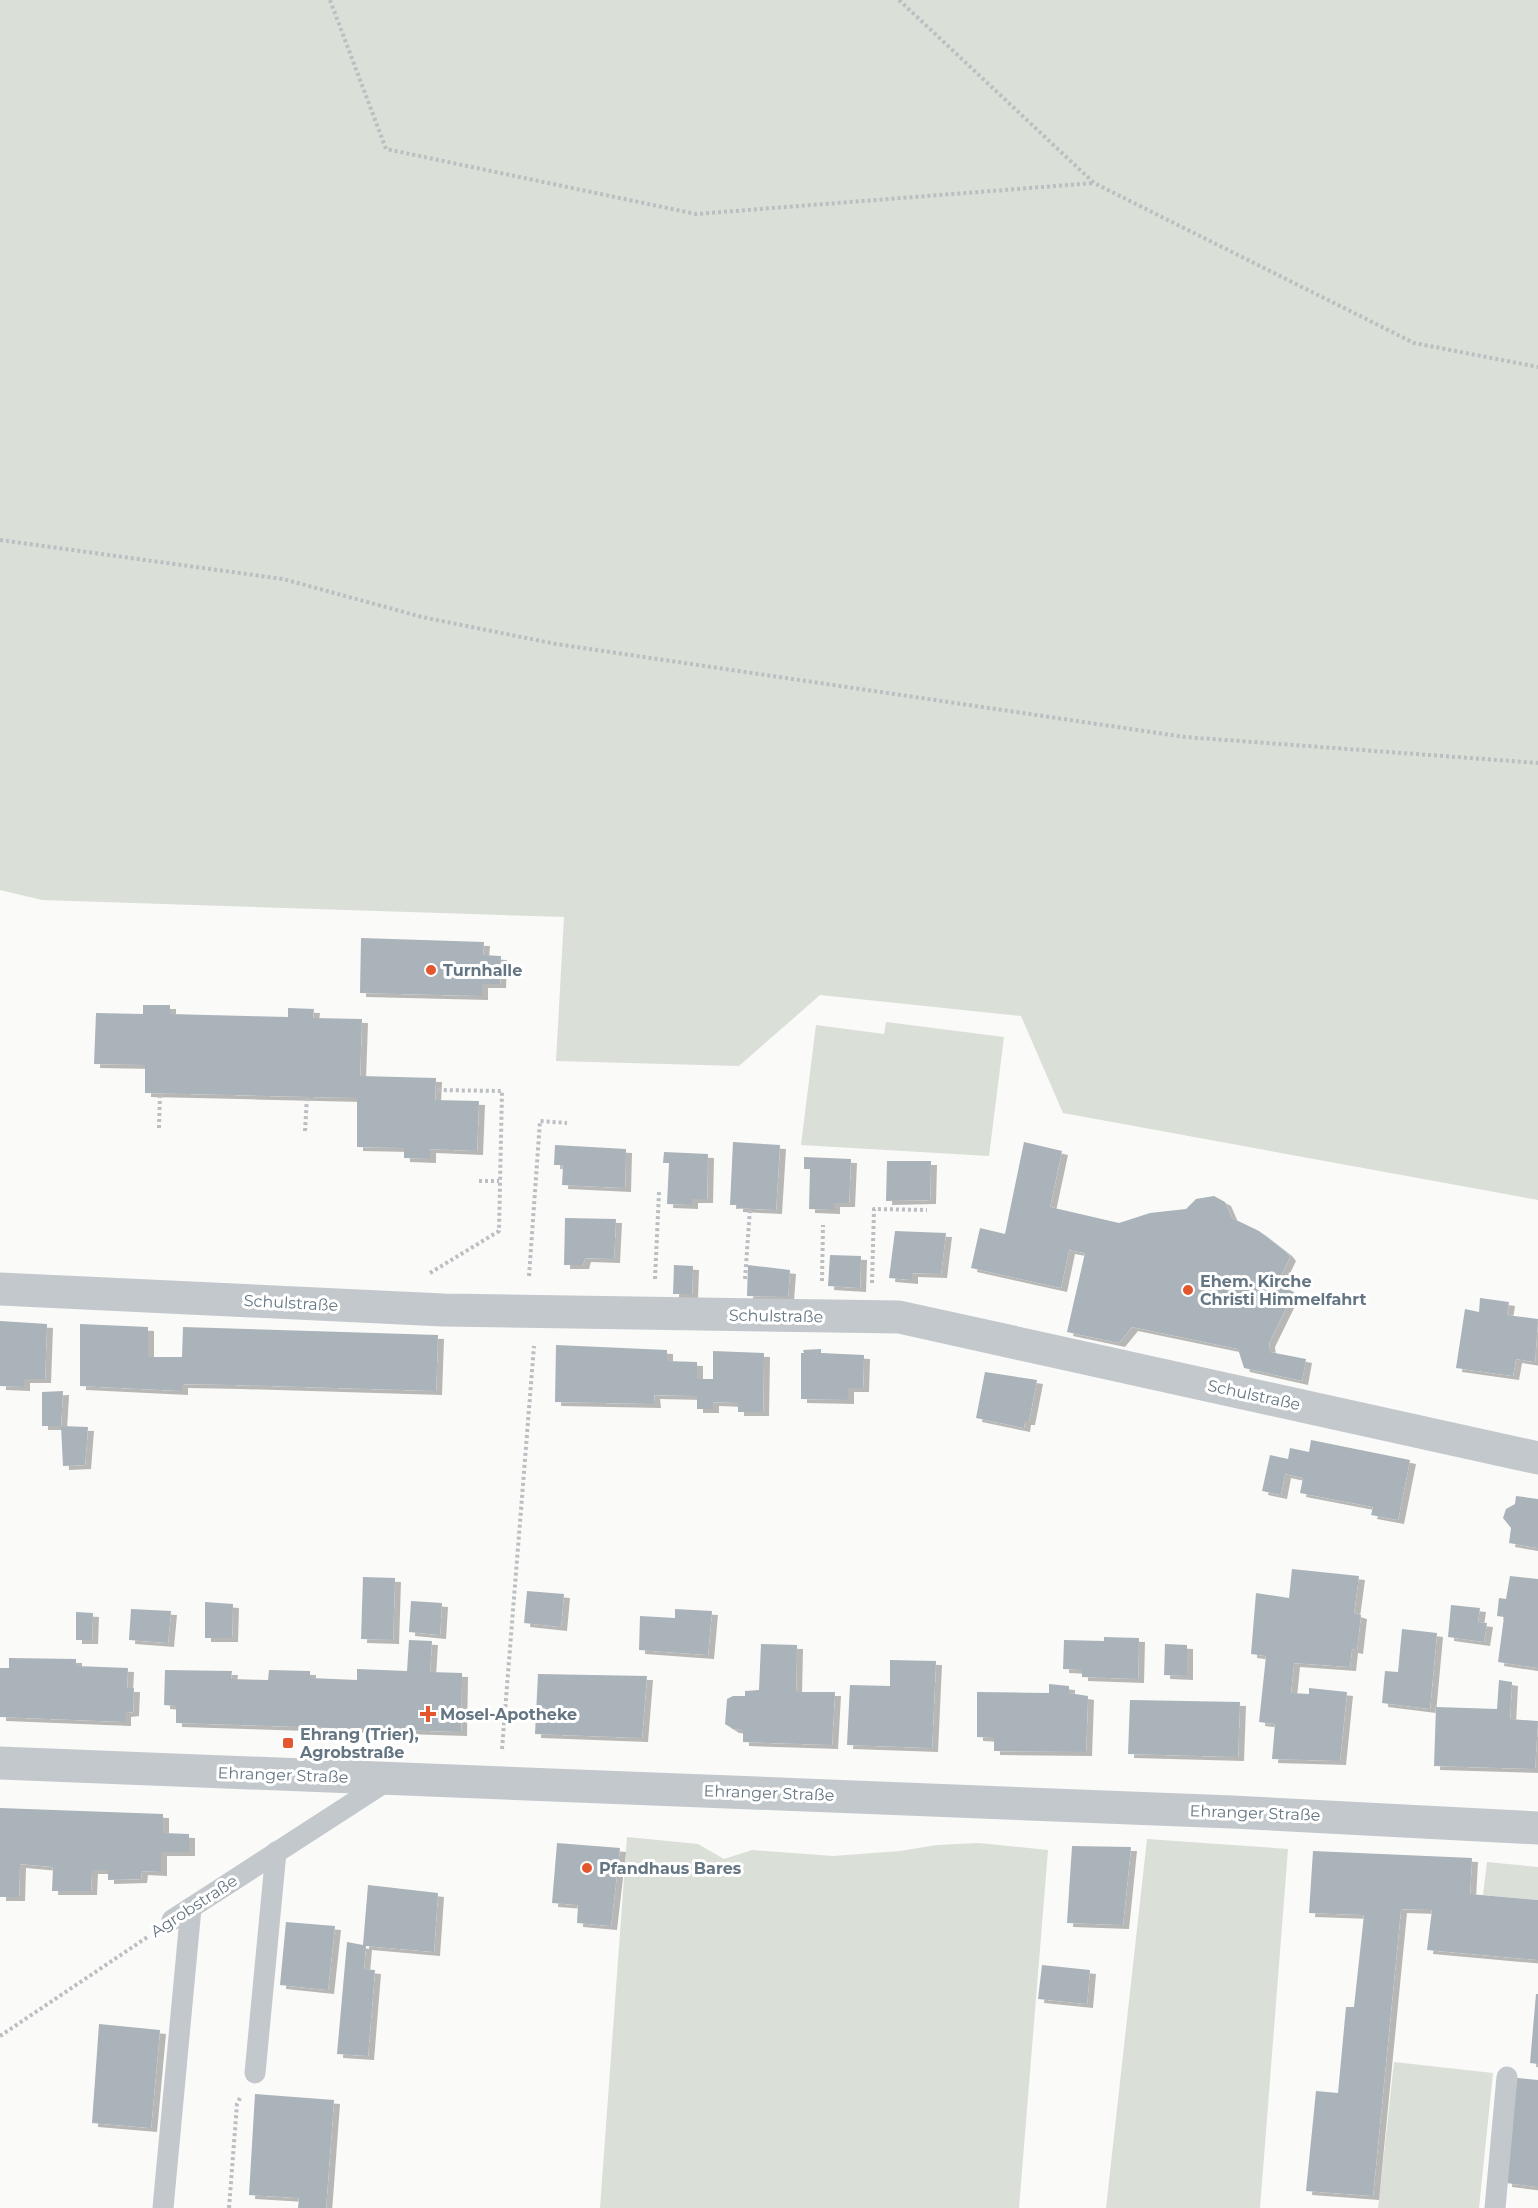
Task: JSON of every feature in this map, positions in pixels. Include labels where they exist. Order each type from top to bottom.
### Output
[{"type":"street","name":"Schulstraße","points":[[0,1289],[443,1310],[899,1317],[1538,1458]]},
{"type":"street","name":"Ehranger Straße","points":[[0,1763],[1312,1816],[1538,1828]]},
{"type":"lane","name":"Agrobstraße","points":[[172,1920],[390,1778]]},
{"type":"lane","points":[[255,2073],[276,1852]]},
{"type":"lane","points":[[163,2208],[191,1908]]},
{"type":"lane","points":[[1494,2208],[1507,2077]]},
{"type":"path","points":[[330,0],[386,149],[696,214],[1094,183]]},
{"type":"path","points":[[899,0],[1094,183],[1414,343],[1538,367]]},
{"type":"path","points":[[0,540],[283,579],[422,617],[556,644],[1185,737],[1538,763]]},
{"type":"path","points":[[430,1273],[499,1231],[502,1091],[436,1090]]},
{"type":"path","points":[[159,1128],[160,1093]]},
{"type":"path","points":[[305,1131],[307,1096]]},
{"type":"path","points":[[499,1782],[531,1310],[540,1121],[567,1123]]},
{"type":"path","points":[[479,1181],[499,1181]]},
{"type":"path","points":[[655,1283],[659,1192]]},
{"type":"path","points":[[742,1316],[750,1209]]},
{"type":"path","points":[[870,1317],[874,1209],[927,1210]]},
{"type":"path","points":[[822,1290],[823,1225]]},
{"type":"path","name":"Agrobstraße","points":[[0,2036],[172,1920]]},
{"type":"path","points":[[230,2208],[237,2104],[255,2073]]},
{"type":"shaded area","points":[[0,0],[1538,0],[1538,1200],[1063,1113],[1021,1016],[820,995],[739,1066],[556,1061],[564,917],[42,900],[0,890]]},
{"type":"shaded area","points":[[886,1022],[1004,1037],[989,1156],[801,1145],[816,1025],[884,1034]]},
{"type":"shaded area","points":[[627,1837],[698,1844],[724,1859],[752,1850],[833,1856],[979,1843],[1048,1850],[1019,2208],[600,2208]]},
{"type":"shaded area","points":[[1147,1839],[1288,1849],[1260,2208],[1106,2208]]},
{"type":"shaded area","points":[[1487,1862],[1538,1867],[1538,1900],[1483,1895]]},
{"type":"shaded area","points":[[1394,2062],[1493,2073],[1479,2208],[1378,2208]]},
{"type":"building","name":"Turnhalle","points":[[361,938],[484,942],[483,955],[501,956],[500,984],[482,984],[482,996],[360,993]]},
{"type":"building","points":[[143,1005],[170,1005],[170,1014],[288,1017],[288,1008],[314,1009],[313,1018],[362,1019],[360,1076],[436,1078],[435,1100],[479,1101],[477,1151],[430,1149],[430,1159],[404,1158],[404,1148],[357,1147],[357,1098],[145,1093],[145,1065],[94,1064],[96,1013],[143,1014]]},
{"type":"building","points":[[733,1142],[780,1145],[776,1210],[737,1208],[737,1205],[730,1205]]},
{"type":"building","name":"Ehem. Kirche Christi Himmelfahrt","points":[[1024,1142],[1062,1151],[1050,1207],[1119,1223],[1150,1213],[1186,1209],[1196,1199],[1214,1196],[1225,1202],[1232,1218],[1259,1231],[1286,1252],[1290,1257],[1277,1284],[1294,1292],[1269,1343],[1270,1352],[1306,1359],[1302,1381],[1244,1368],[1238,1349],[1132,1327],[1119,1343],[1067,1332],[1085,1253],[1069,1250],[1061,1288],[971,1268],[980,1228],[1005,1234]]},
{"type":"building","points":[[555,1145],[626,1149],[625,1188],[562,1185],[563,1165],[554,1165]]},
{"type":"building","points":[[664,1152],[708,1154],[707,1199],[692,1199],[692,1205],[667,1204],[669,1163],[663,1163]]},
{"type":"building","points":[[804,1157],[851,1159],[849,1203],[834,1203],[834,1210],[809,1209],[810,1169],[804,1169]]},
{"type":"building","points":[[887,1161],[931,1161],[930,1200],[886,1201]]},
{"type":"building","points":[[565,1218],[616,1219],[614,1259],[585,1258],[583,1265],[564,1265]]},
{"type":"building","points":[[895,1231],[946,1233],[941,1274],[912,1273],[912,1280],[889,1278]]},
{"type":"building","points":[[830,1255],[861,1256],[860,1288],[828,1286]]},
{"type":"building","points":[[674,1265],[693,1266],[692,1294],[673,1294]]},
{"type":"building","points":[[748,1265],[790,1270],[788,1297],[747,1296]]},
{"type":"building","points":[[1480,1298],[1509,1302],[1507,1315],[1538,1319],[1535,1362],[1516,1359],[1513,1376],[1456,1368],[1465,1309],[1479,1312]]},
{"type":"building","points":[[0,1321],[47,1324],[45,1379],[24,1379],[24,1387],[0,1386]]},
{"type":"building","points":[[80,1324],[148,1327],[148,1357],[182,1357],[183,1327],[438,1335],[436,1391],[182,1384],[182,1391],[80,1386]]},
{"type":"building","points":[[556,1345],[667,1350],[667,1361],[697,1362],[697,1379],[713,1379],[713,1351],[764,1353],[763,1412],[738,1412],[738,1403],[713,1402],[713,1409],[697,1409],[697,1396],[654,1395],[655,1404],[555,1402]]},
{"type":"building","points":[[821,1349],[821,1353],[864,1355],[863,1388],[848,1388],[848,1400],[801,1399],[801,1353],[804,1353],[803,1350]]},
{"type":"building","points":[[985,1372],[1037,1380],[1029,1421],[1025,1421],[1024,1428],[976,1418]]},
{"type":"building","points":[[63,1391],[61,1426],[42,1426],[42,1392]]},
{"type":"building","points":[[61,1426],[88,1427],[85,1465],[63,1466]]},
{"type":"building","points":[[1311,1440],[1410,1460],[1398,1520],[1371,1515],[1373,1507],[1300,1493],[1303,1478],[1285,1474],[1281,1495],[1262,1491],[1270,1455],[1288,1459],[1290,1448],[1309,1452]]},
{"type":"building","points":[[1516,1496],[1538,1499],[1538,1548],[1509,1543],[1511,1528],[1503,1518],[1506,1509],[1515,1504]]},
{"type":"building","points":[[1292,1569],[1359,1576],[1354,1613],[1361,1615],[1357,1650],[1352,1649],[1350,1667],[1294,1663],[1291,1693],[1309,1694],[1309,1688],[1347,1692],[1340,1761],[1272,1759],[1275,1724],[1259,1722],[1266,1656],[1251,1654],[1256,1593],[1289,1598]]},
{"type":"building","points":[[1510,1576],[1538,1579],[1538,1668],[1498,1662],[1504,1617],[1497,1616],[1499,1598],[1506,1599]]},
{"type":"building","points":[[363,1577],[395,1578],[393,1640],[361,1639]]},
{"type":"building","points":[[527,1591],[564,1594],[561,1627],[524,1623]]},
{"type":"building","points":[[411,1601],[442,1603],[440,1635],[409,1632]]},
{"type":"building","points":[[205,1602],[233,1604],[232,1638],[205,1638]]},
{"type":"building","points":[[1451,1605],[1480,1608],[1478,1622],[1487,1623],[1484,1642],[1448,1637]]},
{"type":"building","points":[[131,1609],[171,1611],[168,1643],[129,1640]]},
{"type":"building","points":[[675,1609],[712,1611],[708,1655],[639,1650],[640,1616],[675,1618]]},
{"type":"building","points":[[76,1612],[93,1613],[92,1640],[76,1640]]},
{"type":"building","points":[[1402,1629],[1437,1633],[1430,1709],[1382,1703],[1385,1671],[1398,1672]]},
{"type":"building","points":[[1104,1637],[1139,1638],[1138,1679],[1082,1677],[1082,1670],[1063,1669],[1064,1640],[1104,1641]]},
{"type":"building","points":[[409,1640],[432,1641],[430,1672],[462,1673],[461,1732],[176,1723],[176,1706],[164,1705],[165,1670],[232,1671],[231,1679],[268,1680],[269,1670],[310,1671],[310,1678],[357,1680],[357,1669],[407,1671]]},
{"type":"building","points":[[761,1644],[797,1645],[796,1692],[835,1692],[832,1745],[743,1742],[743,1730],[733,1729],[725,1724],[727,1699],[733,1696],[745,1696],[745,1691],[759,1690]]},
{"type":"building","points":[[1165,1644],[1187,1645],[1187,1676],[1164,1675]]},
{"type":"building","points":[[9,1658],[76,1659],[76,1666],[128,1668],[127,1688],[134,1688],[133,1712],[125,1713],[125,1722],[0,1717],[0,1668],[9,1668]]},
{"type":"building","points":[[890,1660],[936,1661],[932,1748],[847,1745],[850,1685],[890,1686]]},
{"type":"building","points":[[538,1674],[647,1676],[642,1738],[535,1734]]},
{"type":"building","points":[[1499,1680],[1512,1682],[1510,1719],[1538,1721],[1535,1769],[1434,1766],[1436,1707],[1497,1709]]},
{"type":"building","points":[[1049,1684],[1069,1686],[1069,1693],[1088,1696],[1086,1752],[994,1751],[994,1738],[977,1737],[977,1692],[1049,1693]]},
{"type":"building","points":[[1130,1700],[1240,1702],[1238,1757],[1128,1754]]},
{"type":"building","points":[[0,1808],[163,1814],[163,1833],[189,1834],[189,1852],[161,1852],[161,1872],[142,1871],[141,1879],[108,1880],[108,1870],[92,1870],[91,1891],[52,1891],[53,1867],[20,1864],[19,1897],[0,1897]]},
{"type":"building","points":[[557,1843],[620,1848],[611,1926],[577,1923],[578,1905],[552,1903]]},
{"type":"building","points":[[1072,1846],[1131,1847],[1123,1925],[1067,1923]]},
{"type":"building","points":[[1313,1851],[1472,1858],[1470,1894],[1538,1900],[1538,1960],[1427,1950],[1432,1910],[1401,1909],[1373,2196],[1306,2191],[1316,2091],[1338,2093],[1346,2007],[1354,2007],[1364,1915],[1309,1913]]},
{"type":"building","points":[[368,1885],[438,1893],[434,1952],[366,1946],[364,1969],[375,1970],[368,2056],[337,2054],[347,1942],[363,1945]]},
{"type":"building","points":[[286,1922],[335,1926],[328,1990],[280,1985]]},
{"type":"building","points":[[1042,1965],[1090,1970],[1087,2004],[1038,1999]]},
{"type":"building","points":[[1536,1994],[1538,1994],[1538,2064],[1530,2063]]},
{"type":"building","points":[[99,2024],[160,2030],[151,2128],[92,2123]]},
{"type":"building","points":[[1517,2078],[1538,2080],[1538,2187],[1506,2183]]},
{"type":"building","points":[[255,2094],[334,2100],[326,2208],[298,2208],[299,2198],[249,2195]]},
{"type":"place","name":"Turnhalle","points":[[431,970]]},
{"type":"place","name":"Ehem. Kirche Christi Himmelfahrt","points":[[1188,1290]]},
{"type":"place","name":"Mosel-Apotheke","points":[[428,1714]]},
{"type":"place","name":"Ehrang (Trier), Agrobstraße","points":[[288,1743]]},
{"type":"place","name":"Pfandhaus Bares","points":[[587,1868]]}]
